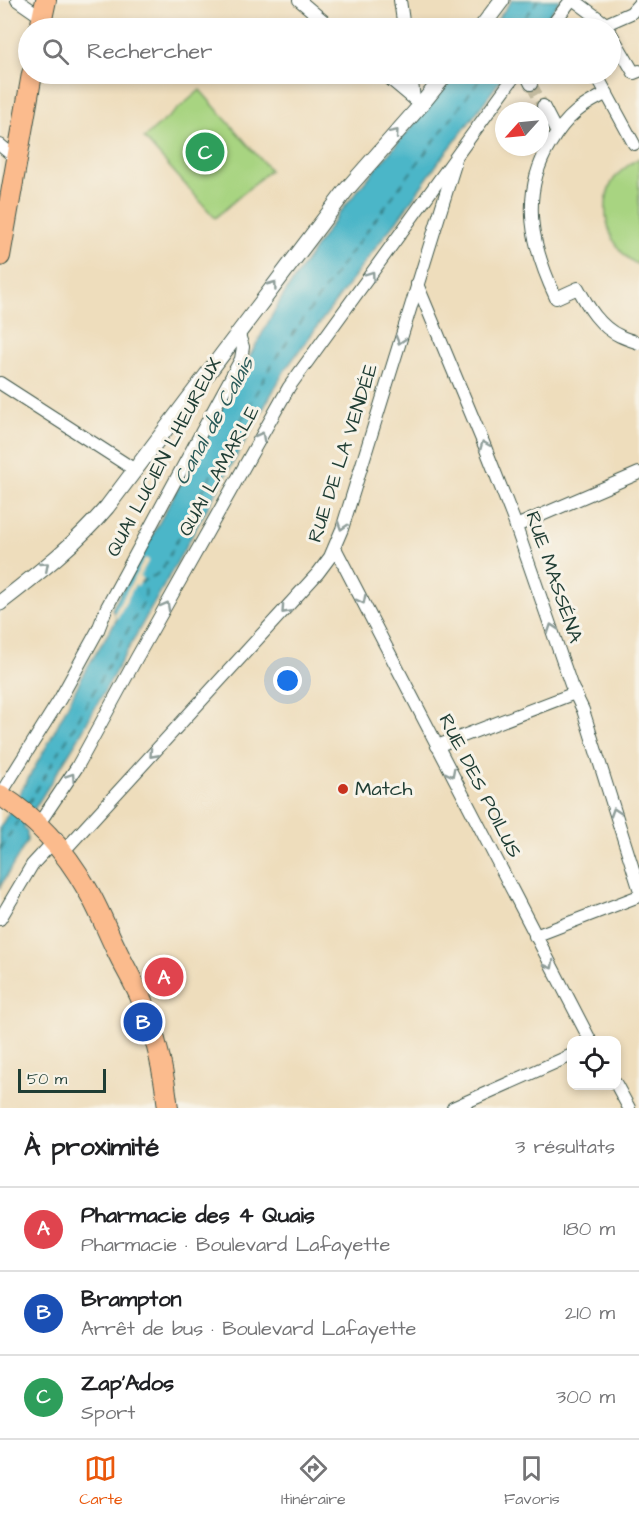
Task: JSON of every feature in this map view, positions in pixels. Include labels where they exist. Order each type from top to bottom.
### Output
[{"type":"main road","points":[[0,256],[30,84]]},
{"type":"main road","points":[[0,795],[60,845],[99,888],[114,914],[134,959],[168,1054],[168,1106]]},
{"type":"street","points":[[17,0],[43,15]]},
{"type":"street","points":[[299,0],[320,18]]},
{"type":"street","points":[[400,0],[403,18]]},
{"type":"street","points":[[488,18],[502,0]]},
{"type":"street","points":[[558,18],[572,0],[595,18]]},
{"type":"street","points":[[621,20],[639,4]]},
{"type":"street","points":[[621,49],[637,75]]},
{"type":"street","points":[[396,84],[417,102]]},
{"type":"street","points":[[413,84],[417,102]]},
{"type":"street","points":[[0,603],[48,564],[88,528],[107,507],[347,189],[417,102],[436,84]]},
{"type":"street","name":"QUAI LAMARLE","points":[[38,825],[77,767],[293,381],[509,84]]},
{"type":"street","points":[[602,84],[634,144]]},
{"type":"street","points":[[607,93],[576,112],[557,133],[546,150],[539,165],[532,196],[533,230],[541,264],[556,298],[578,288],[589,308],[602,324],[619,336],[639,343]]},
{"type":"street","points":[[549,118],[557,133]]},
{"type":"street","points":[[0,145],[17,159]]},
{"type":"street","name":"RUE DE LA VENDÉE","points":[[0,919],[32,865],[60,845],[290,604],[335,548],[459,152]]},
{"type":"street","name":"RUE MASSÉNA","points":[[417,284],[516,526],[583,710],[639,888]]},
{"type":"street","name":"QUAI LUCIEN LHEUREUX","points":[[0,795],[60,699],[241,359],[243,347],[238,332]]},
{"type":"street","points":[[0,383],[135,470]]},
{"type":"street","points":[[516,526],[639,474]]},
{"type":"street","name":"RUE DES POILUS","points":[[335,548],[587,1036]]},
{"type":"street","points":[[437,746],[575,693]]},
{"type":"street","points":[[536,936],[639,896]]},
{"type":"street","points":[[453,1108],[567,1057]]},
{"type":"street","points":[[619,1090],[629,1108]]},
{"type":"green space","points":[[200,90],[270,170],[215,218],[144,138]]},
{"type":"green space","points":[[639,158],[639,265],[620,250],[613,239],[608,228],[606,202],[614,179]]},
{"type":"water","points":[[512,0],[560,0],[546,18],[498,18]]},
{"type":"water","points":[[448,84],[498,84],[285,370],[78,739],[23,827],[27,831],[27,841],[0,887],[0,828],[49,742],[85,671],[117,619],[112,609],[281,299],[338,215]]},
{"type":"pier","points":[[145,558],[149,560],[140,576],[143,578],[138,586],[135,585],[117,619],[114,614]]},
{"type":"ferry route","points":[[524,18],[538,0]]},
{"type":"ferry route","points":[[28,804],[144,601],[146,591],[141,582],[156,575],[163,568],[273,362],[346,259],[477,84]]},
{"type":"ferry route","points":[[0,850],[18,821]]},
{"type":"tunnel","points":[[531,84],[541,102]]},
{"type":"place","name":"Zap'Ados","points":[[205,152]]},
{"type":"place","name":"Match","points":[[343,789]]},
{"type":"place","name":"Pharmacie des 4 Quais","points":[[164,977]]},
{"type":"place","name":"Brampton","points":[[143,1022]]},
{"type":"water label","name":"Canal de Calais","points":[[214,421]]}]
